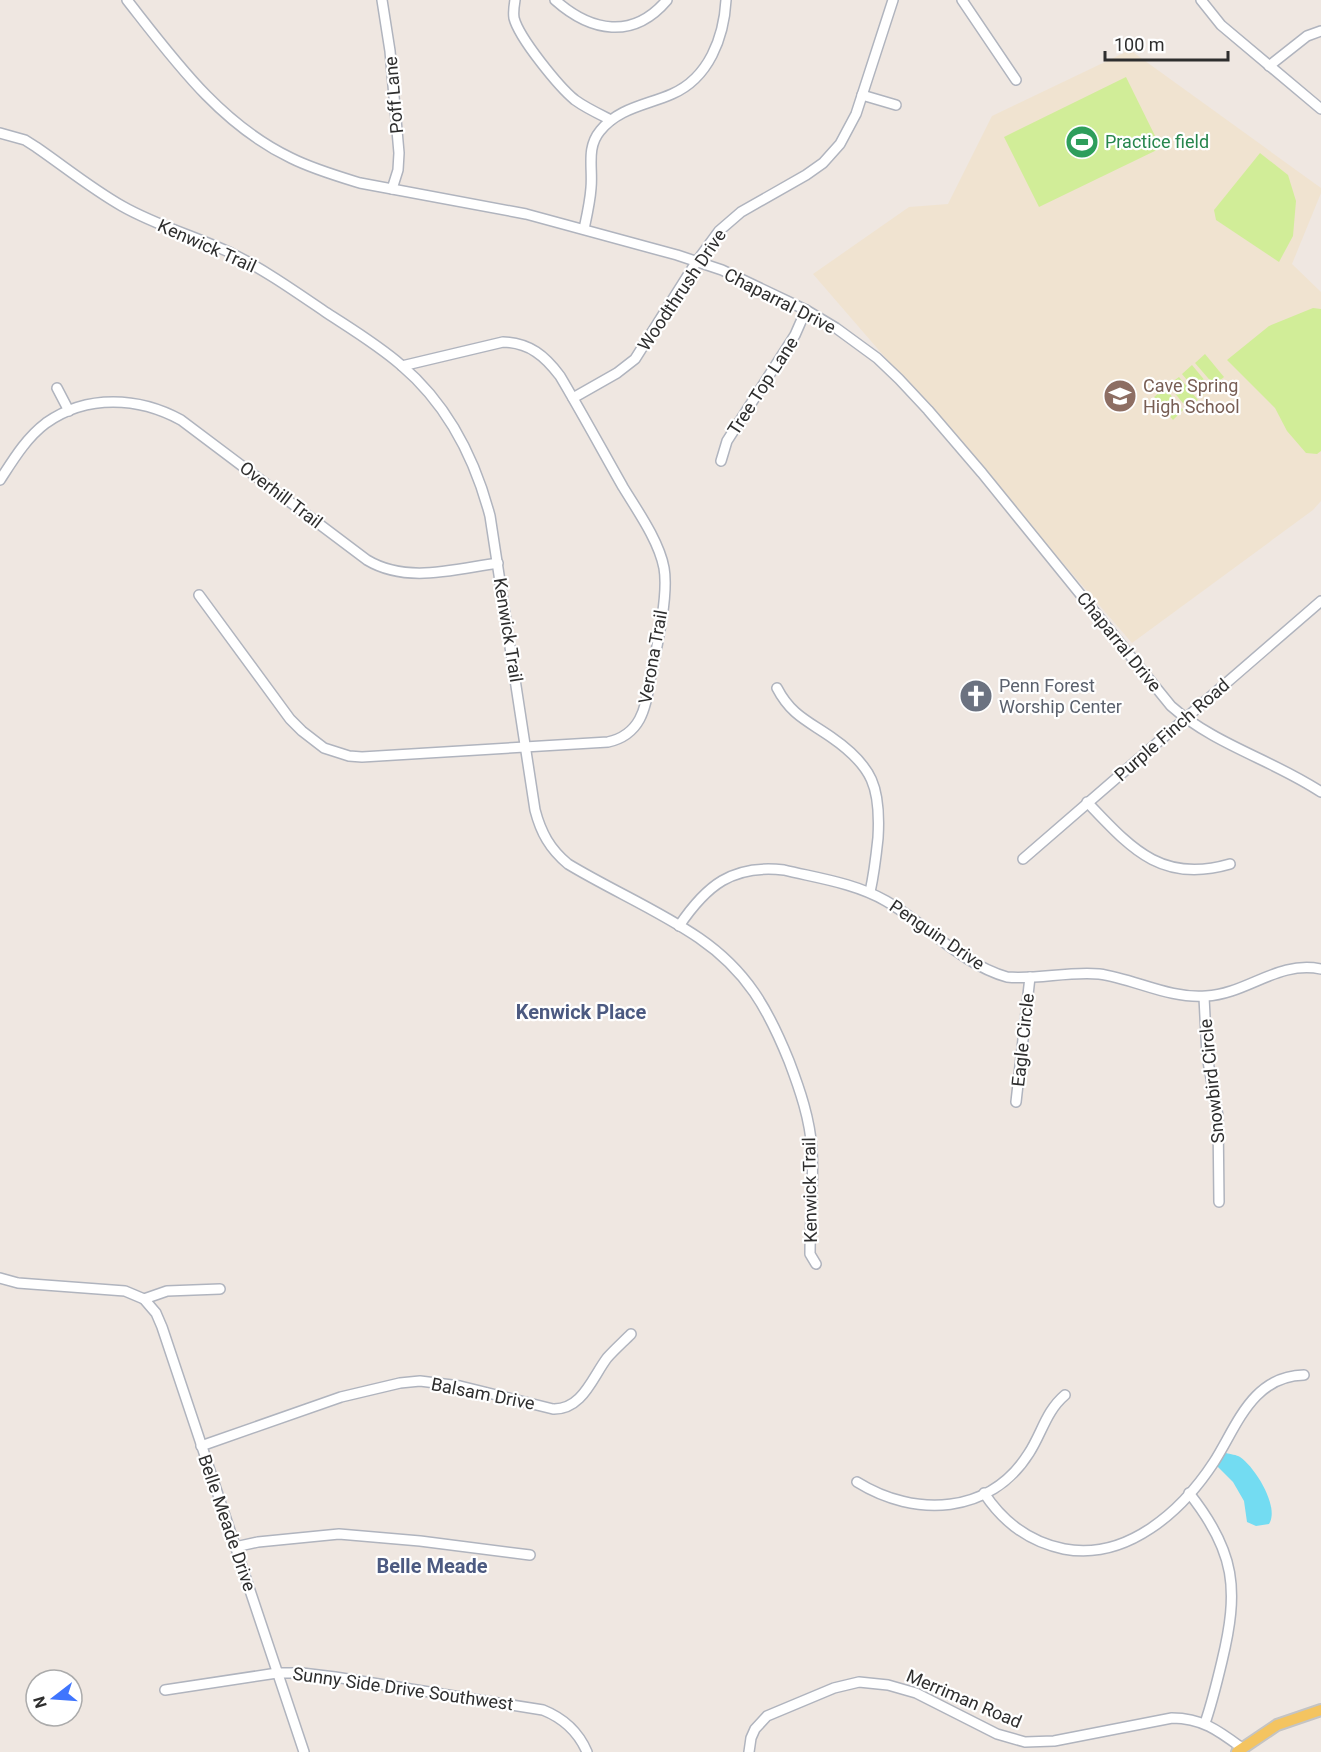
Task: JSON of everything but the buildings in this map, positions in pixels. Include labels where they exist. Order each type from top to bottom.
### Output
[{"type":"main road","name":"Merriman Road","points":[[1240,1750],[1277,1725],[1321,1710]]},
{"type":"street","name":"Chaparral Drive","points":[[127,0],[203,94],[252,135],[290,158],[360,183],[526,214],[697,261],[722,270],[806,310],[862,346],[899,379],[982,473],[1161,695],[1185,718],[1204,731],[1321,792]]},
{"type":"street","name":"Poff Lane","points":[[382,0],[390,51],[399,153],[398,170],[392,189]]},
{"type":"street","points":[[515,0],[513,10],[516,25],[554,78],[573,98],[611,120]]},
{"type":"street","points":[[555,0],[589,22],[613,28],[641,21],[654,13],[667,0]]},
{"type":"street","points":[[584,229],[592,186],[591,148],[600,130],[611,120],[635,107],[672,94],[693,80],[707,63],[717,45],[726,13],[726,0]]},
{"type":"street","name":"Woodthrush Drive","points":[[573,398],[617,373],[635,359],[697,261],[720,231],[741,212],[806,175],[832,154],[849,129],[893,0]]},
{"type":"street","points":[[962,0],[1016,80]]},
{"type":"street","points":[[1201,0],[1221,25],[1321,109]]},
{"type":"street","points":[[1269,66],[1307,36],[1321,31]]},
{"type":"street","points":[[862,95],[896,105]]},
{"type":"street","name":"Kenwick Trail","points":[[0,133],[25,140],[102,194],[146,219],[229,252],[255,266],[360,333],[402,366],[442,410],[466,448],[484,492],[490,516],[535,810],[544,837],[551,848],[568,864],[700,939],[733,967],[761,1001],[777,1032],[798,1085],[809,1130],[813,1177],[810,1254],[816,1264]]},
{"type":"street","name":"Tree Top Lane","points":[[721,461],[727,441],[791,343],[806,310]]},
{"type":"street","name":"Verona Trail","points":[[199,595],[291,719],[308,737],[324,748],[349,756],[608,742],[623,737],[634,729],[640,722],[647,698],[662,616],[665,576],[661,557],[644,522],[560,376],[542,355],[531,347],[513,342],[503,342],[402,366]]},
{"type":"street","points":[[57,388],[69,411]]},
{"type":"street","name":"Overhill Trail","points":[[0,480],[31,437],[45,424],[69,411],[82,406],[108,402],[142,404],[181,420],[367,560],[385,569],[419,574],[498,562]]},
{"type":"street","name":"Purple Finch Road","points":[[1023,859],[1321,601]]},
{"type":"street","points":[[777,688],[790,708],[800,718],[824,732],[851,753],[872,779],[879,813],[874,874],[870,892]]},
{"type":"street","points":[[1087,802],[1128,843],[1167,867],[1190,870],[1230,864]]},
{"type":"street","name":"Penguin Drive","points":[[679,926],[707,891],[730,876],[750,870],[770,868],[870,892],[984,969],[1007,976],[1098,974],[1175,994],[1204,997],[1224,993],[1290,968],[1321,969]]},
{"type":"street","name":"Eagle Circle","points":[[1016,1102],[1030,977]]},
{"type":"street","name":"Snowbird Circle","points":[[1204,997],[1207,1056],[1218,1116],[1219,1202]]},
{"type":"street","points":[[0,1278],[18,1283],[125,1291],[144,1299],[166,1292],[220,1289]]},
{"type":"street","name":"Belle Meade Drive","points":[[144,1299],[156,1313],[162,1327],[304,1752]]},
{"type":"street","name":"Balsam Drive","points":[[201,1446],[341,1397],[400,1383],[420,1381],[460,1386],[553,1409],[568,1407],[580,1399],[608,1357],[631,1334]]},
{"type":"street","points":[[984,1493],[998,1511],[1024,1534],[1052,1546],[1085,1551],[1110,1548],[1136,1538],[1164,1518],[1190,1493],[1213,1463],[1253,1399],[1273,1382],[1304,1375]]},
{"type":"street","points":[[857,1482],[897,1501],[928,1506],[956,1504],[984,1493],[998,1485],[1021,1464],[1038,1437],[1053,1406],[1065,1395]]},
{"type":"street","points":[[1190,1493],[1218,1536],[1229,1568],[1231,1584],[1229,1628],[1205,1723]]},
{"type":"street","points":[[235,1546],[339,1534],[420,1541],[530,1555]]},
{"type":"street","name":"Sunny Side Drive Southwest","points":[[165,1690],[277,1673],[335,1677],[543,1710],[558,1715],[572,1728],[587,1752]]},
{"type":"street","name":"Merriman Road","points":[[749,1752],[755,1729],[767,1716],[834,1688],[859,1682],[888,1685],[916,1693],[997,1734],[1025,1742],[1054,1741],[1172,1718],[1184,1718],[1205,1723],[1240,1750]]},
{"type":"shaded area","name":"Cave Spring High School","points":[[1130,50],[1321,188],[1292,264],[1321,292],[1321,501],[1313,510],[1132,643],[813,274],[909,207],[948,204],[992,116]]},
{"type":"green space","name":"Practice field","points":[[1126,77],[1161,148],[1039,207],[1004,137]]},
{"type":"green space","points":[[1260,153],[1288,175],[1296,201],[1293,236],[1279,262],[1216,220],[1214,210]]},
{"type":"green space","points":[[1313,308],[1321,309],[1321,451],[1317,454],[1306,453],[1287,431],[1275,408],[1227,360],[1269,326]]},
{"type":"green space","points":[[1205,354],[1224,377],[1214,385],[1195,363]]},
{"type":"green space","points":[[1192,365],[1211,388],[1201,397],[1182,374]]},
{"type":"green space","points":[[1179,377],[1198,400],[1187,408],[1168,385]]},
{"type":"green space","points":[[1165,388],[1183,410],[1173,420],[1154,397]]},
{"type":"water","points":[[1226,1453],[1240,1457],[1259,1478],[1269,1498],[1272,1517],[1269,1524],[1256,1526],[1247,1522],[1244,1501],[1233,1482],[1216,1465],[1219,1456]]},
{"type":"place","name":"Practice field","points":[[1082,142]]},
{"type":"place","name":"Cave Spring High School","points":[[1120,396]]},
{"type":"place","name":"Penn Forest Worship Center","points":[[976,696]]},
{"type":"district","name":"Kenwick Place","points":[[581,1012]]},
{"type":"district","name":"Belle Meade","points":[[432,1566]]}]
